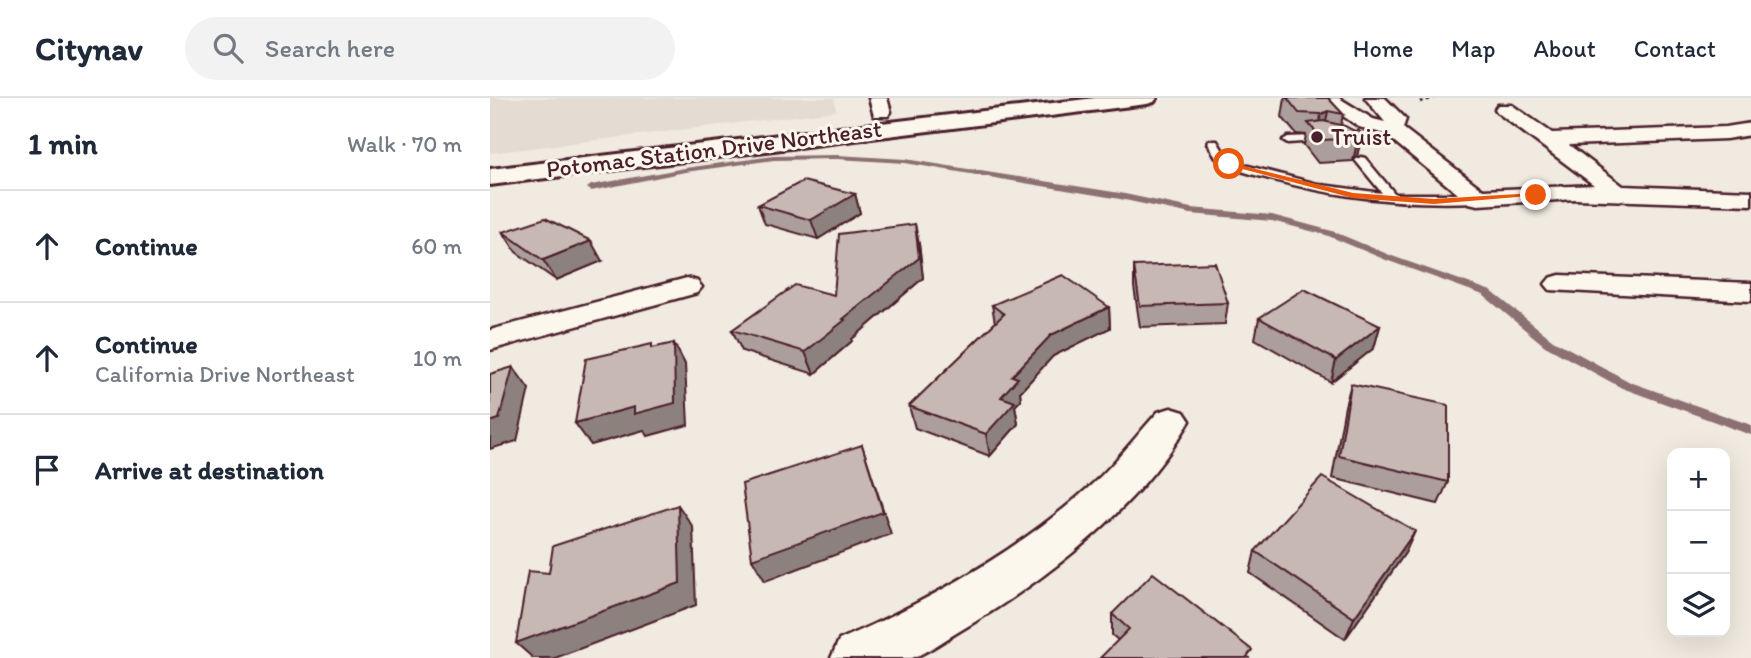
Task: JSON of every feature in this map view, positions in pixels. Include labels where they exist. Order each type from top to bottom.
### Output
[{"type":"street","name":"Potomac Station Drive Northeast","points":[[490,159],[879,105],[1005,98]]},
{"type":"street","name":"Potomac Station Drive Northeast","points":[[490,177],[1086,103],[1147,98]]},
{"type":"street","points":[[1326,98],[1366,123],[1392,130],[1478,198],[1615,192],[1751,198]]},
{"type":"street","points":[[1374,98],[1396,119],[1392,130]]},
{"type":"street","points":[[1505,109],[1591,170],[1615,192]]},
{"type":"street","points":[[1547,139],[1726,133],[1751,129]]},
{"type":"street","points":[[1560,284],[1751,292]]},
{"type":"street","points":[[490,340],[687,287]]},
{"type":"street","points":[[863,657],[955,607],[1040,551],[1109,493],[1171,421]]},
{"type":"lane","points":[[1288,140],[1312,139]]},
{"type":"lane","points":[[1213,143],[1220,156],[1229,164],[1353,196],[1434,202],[1478,198]]},
{"type":"lane","points":[[1361,160],[1393,199]]},
{"type":"shaded area","points":[[490,98],[834,98],[836,111],[490,153]]},
{"type":"building","points":[[1287,98],[1328,98],[1343,114],[1328,111],[1321,114],[1299,113]]},
{"type":"building","points":[[1323,121],[1358,130],[1362,134],[1358,138],[1323,140],[1308,123]]},
{"type":"building","points":[[803,181],[855,194],[811,220],[758,205]]},
{"type":"building","points":[[545,218],[591,241],[543,260],[503,232]]},
{"type":"building","points":[[915,224],[919,258],[805,352],[732,330],[795,285],[834,295],[839,234]]},
{"type":"building","points":[[1215,263],[1228,303],[1140,306],[1134,266]]},
{"type":"building","points":[[1063,275],[1109,307],[1051,335],[1012,376],[1018,378],[1001,397],[1015,402],[986,434],[909,406],[1004,314],[992,305]]},
{"type":"building","points":[[1304,289],[1380,326],[1336,360],[1259,318]]},
{"type":"building","points":[[674,343],[675,403],[634,414],[634,407],[575,423],[586,359],[652,344],[652,348]]},
{"type":"building","points":[[513,367],[499,419],[490,422],[490,374]]},
{"type":"building","points":[[1351,384],[1448,405],[1448,482],[1339,456]]},
{"type":"building","points":[[862,445],[883,512],[752,559],[742,484]]},
{"type":"building","points":[[1322,477],[1415,531],[1354,618],[1255,551]]},
{"type":"building","points":[[678,505],[680,583],[516,643],[528,571],[549,573],[553,546]]},
{"type":"building","points":[[1153,573],[1252,650],[1246,658],[1100,658],[1129,629],[1112,614]]},
{"type":"waterway","points":[[591,188],[685,170],[774,158],[837,157],[905,161],[1120,196],[1191,211],[1272,218],[1329,233],[1487,293],[1549,343],[1626,385],[1751,430]]},
{"type":"place","name":"Truist","points":[[1317,137]]},
{"type":"route","points":[[1229,164],[1353,196],[1434,202],[1536,195]]}]
